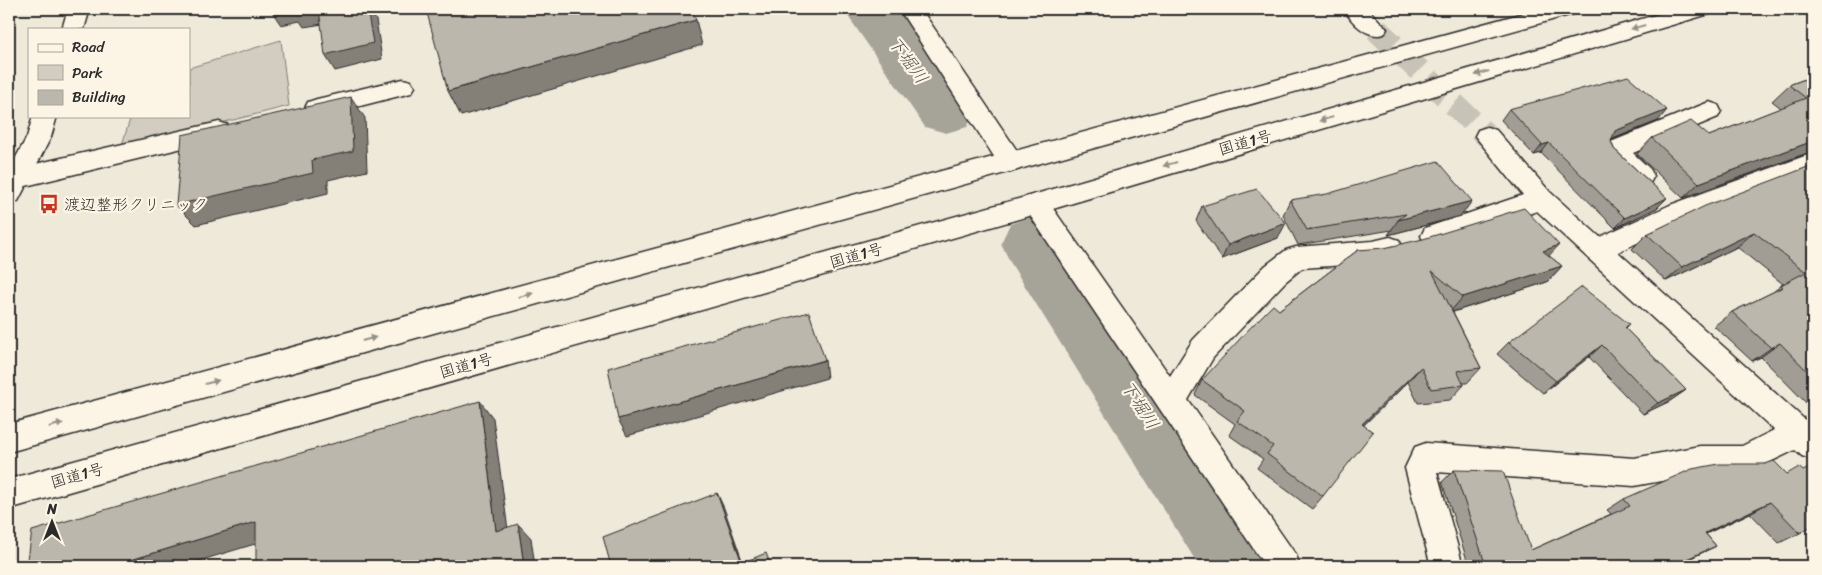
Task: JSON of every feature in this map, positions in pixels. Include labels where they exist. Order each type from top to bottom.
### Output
[{"type":"main road","points":[[73,28],[79,9]]},
{"type":"main road","points":[[910,9],[1011,162]]},
{"type":"main road","points":[[1355,9],[1376,29]]},
{"type":"main road","points":[[9,438],[1565,9]]},
{"type":"main road","name":"国道1号","points":[[9,494],[1036,204],[1701,9]]},
{"type":"main road","points":[[297,112],[403,88]]},
{"type":"main road","points":[[1667,200],[1614,151],[1709,111]]},
{"type":"main road","points":[[12,184],[39,137],[44,118]]},
{"type":"main road","points":[[12,184],[239,126]]},
{"type":"main road","points":[[1447,566],[1420,468],[1426,457],[1634,472],[1700,460],[1745,460],[1806,439],[1541,199],[1488,136]]},
{"type":"main road","points":[[1597,250],[1667,200],[1813,162]]},
{"type":"main road","points":[[1171,401],[1204,349],[1275,274],[1296,258],[1373,252],[1411,243],[1459,229],[1541,199]]},
{"type":"main road","points":[[1036,204],[1284,566]]},
{"type":"green space","points":[[281,40],[289,106],[121,148],[130,118],[190,118],[190,68]]},
{"type":"building","points":[[319,9],[367,9],[373,43],[325,55]]},
{"type":"building","points":[[426,9],[691,9],[696,20],[448,91]]},
{"type":"building","points":[[1628,76],[1667,110],[1615,131],[1611,141],[1614,149],[1667,198],[1625,218],[1549,143],[1542,145],[1509,109]]},
{"type":"building","points":[[1813,76],[1813,141],[1699,183],[1652,138],[1691,121],[1709,136],[1806,98],[1789,85]]},
{"type":"building","points":[[351,97],[353,151],[312,160],[313,173],[176,205],[182,135]]},
{"type":"building","points":[[1438,161],[1472,201],[1398,220],[1406,214],[1307,230],[1290,200],[1327,194]]},
{"type":"building","points":[[1813,165],[1813,377],[1780,343],[1771,348],[1732,312],[1783,287],[1781,285],[1806,272],[1754,232],[1682,267],[1647,234],[1705,206]]},
{"type":"building","points":[[1257,189],[1286,223],[1228,245],[1202,206]]},
{"type":"building","points":[[1524,208],[1559,245],[1543,251],[1562,266],[1463,297],[1432,271],[1481,368],[1457,371],[1464,385],[1431,389],[1421,367],[1362,424],[1373,432],[1323,496],[1267,454],[1273,446],[1237,421],[1245,411],[1202,380],[1273,305],[1279,310],[1358,250],[1384,248],[1423,239]]},
{"type":"building","points":[[1582,287],[1629,324],[1625,328],[1686,390],[1658,403],[1602,345],[1556,381],[1509,342]]},
{"type":"building","points":[[809,312],[825,360],[618,419],[608,368]]},
{"type":"building","points":[[480,401],[496,531],[518,524],[524,566],[256,566],[256,522],[111,566],[27,566],[32,531]]},
{"type":"building","points":[[1774,461],[1787,474],[1799,467],[1803,471],[1813,466],[1813,525],[1800,533],[1770,502],[1705,533],[1716,546],[1671,566],[1473,566],[1484,560],[1454,470],[1503,471],[1531,550],[1630,506],[1624,499],[1692,469],[1719,464],[1765,464]]},
{"type":"building","points":[[717,493],[742,563],[766,553],[771,566],[611,566],[603,537]]},
{"type":"waterway","name":"下堀川","points":[[871,9],[946,111]]},
{"type":"waterway","name":"下堀川","points":[[1034,243],[1245,566]]},
{"type":"tunnel","points":[[1376,29],[1487,136]]},
{"type":"place","name":"渡辺整形クリニック","points":[[49,204]]}]
